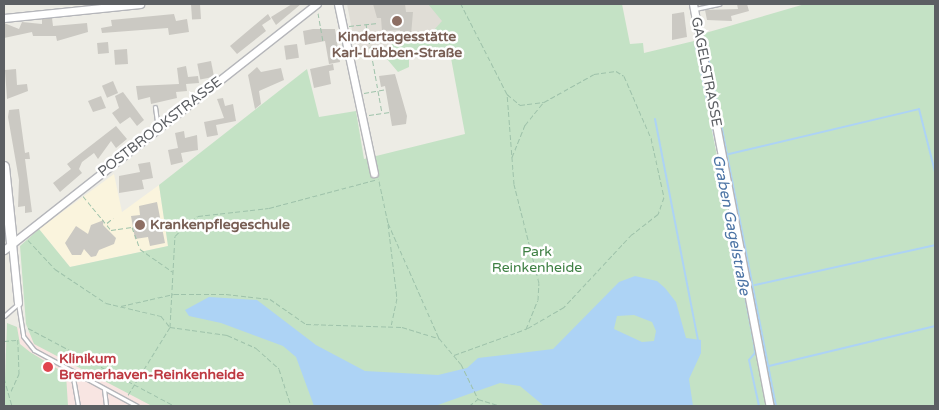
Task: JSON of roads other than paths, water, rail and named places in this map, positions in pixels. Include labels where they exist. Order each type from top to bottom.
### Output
[{"type":"street","points":[[4,18],[140,4]]},
{"type":"street","name":"POSTBROOKSTRASSE","points":[[8,247],[317,4]]},
{"type":"street","points":[[338,4],[346,26],[374,172]]},
{"type":"street","name":"GAGELSTRASSE","points":[[694,6],[770,406]]},
{"type":"street","points":[[4,168],[8,247],[18,303]]},
{"type":"lane","points":[[694,6],[719,4]]},
{"type":"lane","points":[[155,107],[158,128]]},
{"type":"lane","points":[[4,316],[18,303]]},
{"type":"lane","points":[[18,303],[24,339],[34,350],[138,406]]},
{"type":"lane","points":[[72,371],[78,406]]},
{"type":"lane","points":[[103,388],[106,406]]},
{"type":"water","points":[[635,276],[657,281],[676,302],[686,338],[701,340],[701,353],[689,379],[693,406],[544,406],[520,386],[500,383],[435,406],[314,406],[296,357],[283,346],[221,323],[189,316],[185,310],[209,297],[257,300],[316,345],[365,371],[438,375],[467,368],[478,358],[553,349],[619,282]],"holes":[[[634,315],[652,322],[656,331],[654,341],[642,342],[614,329],[617,316]]]},
{"type":"waterway","points":[[705,41],[776,406]]},
{"type":"waterway","name":"Graben Gagelstraße","points":[[695,42],[718,152]]},
{"type":"waterway","points":[[729,154],[919,109],[935,172]]},
{"type":"waterway","points":[[655,119],[698,340]]},
{"type":"waterway","name":"Graben Gagelstraße","points":[[722,174],[754,344],[755,353],[749,360],[759,406]]},
{"type":"waterway","points":[[755,285],[935,245]]},
{"type":"waterway","points":[[769,366],[935,326]]},
{"type":"place","name":"Kindertagesstätte Karl-Lübben-Straße","points":[[397,21]]},
{"type":"place","name":"Krankenpflegeschule","points":[[140,225]]},
{"type":"place","name":"Klinikum Bremerhaven-Reinkenheide","points":[[48,367]]},
{"type":"park label","name":"Park Reinkenheide","points":[[537,260]]}]
